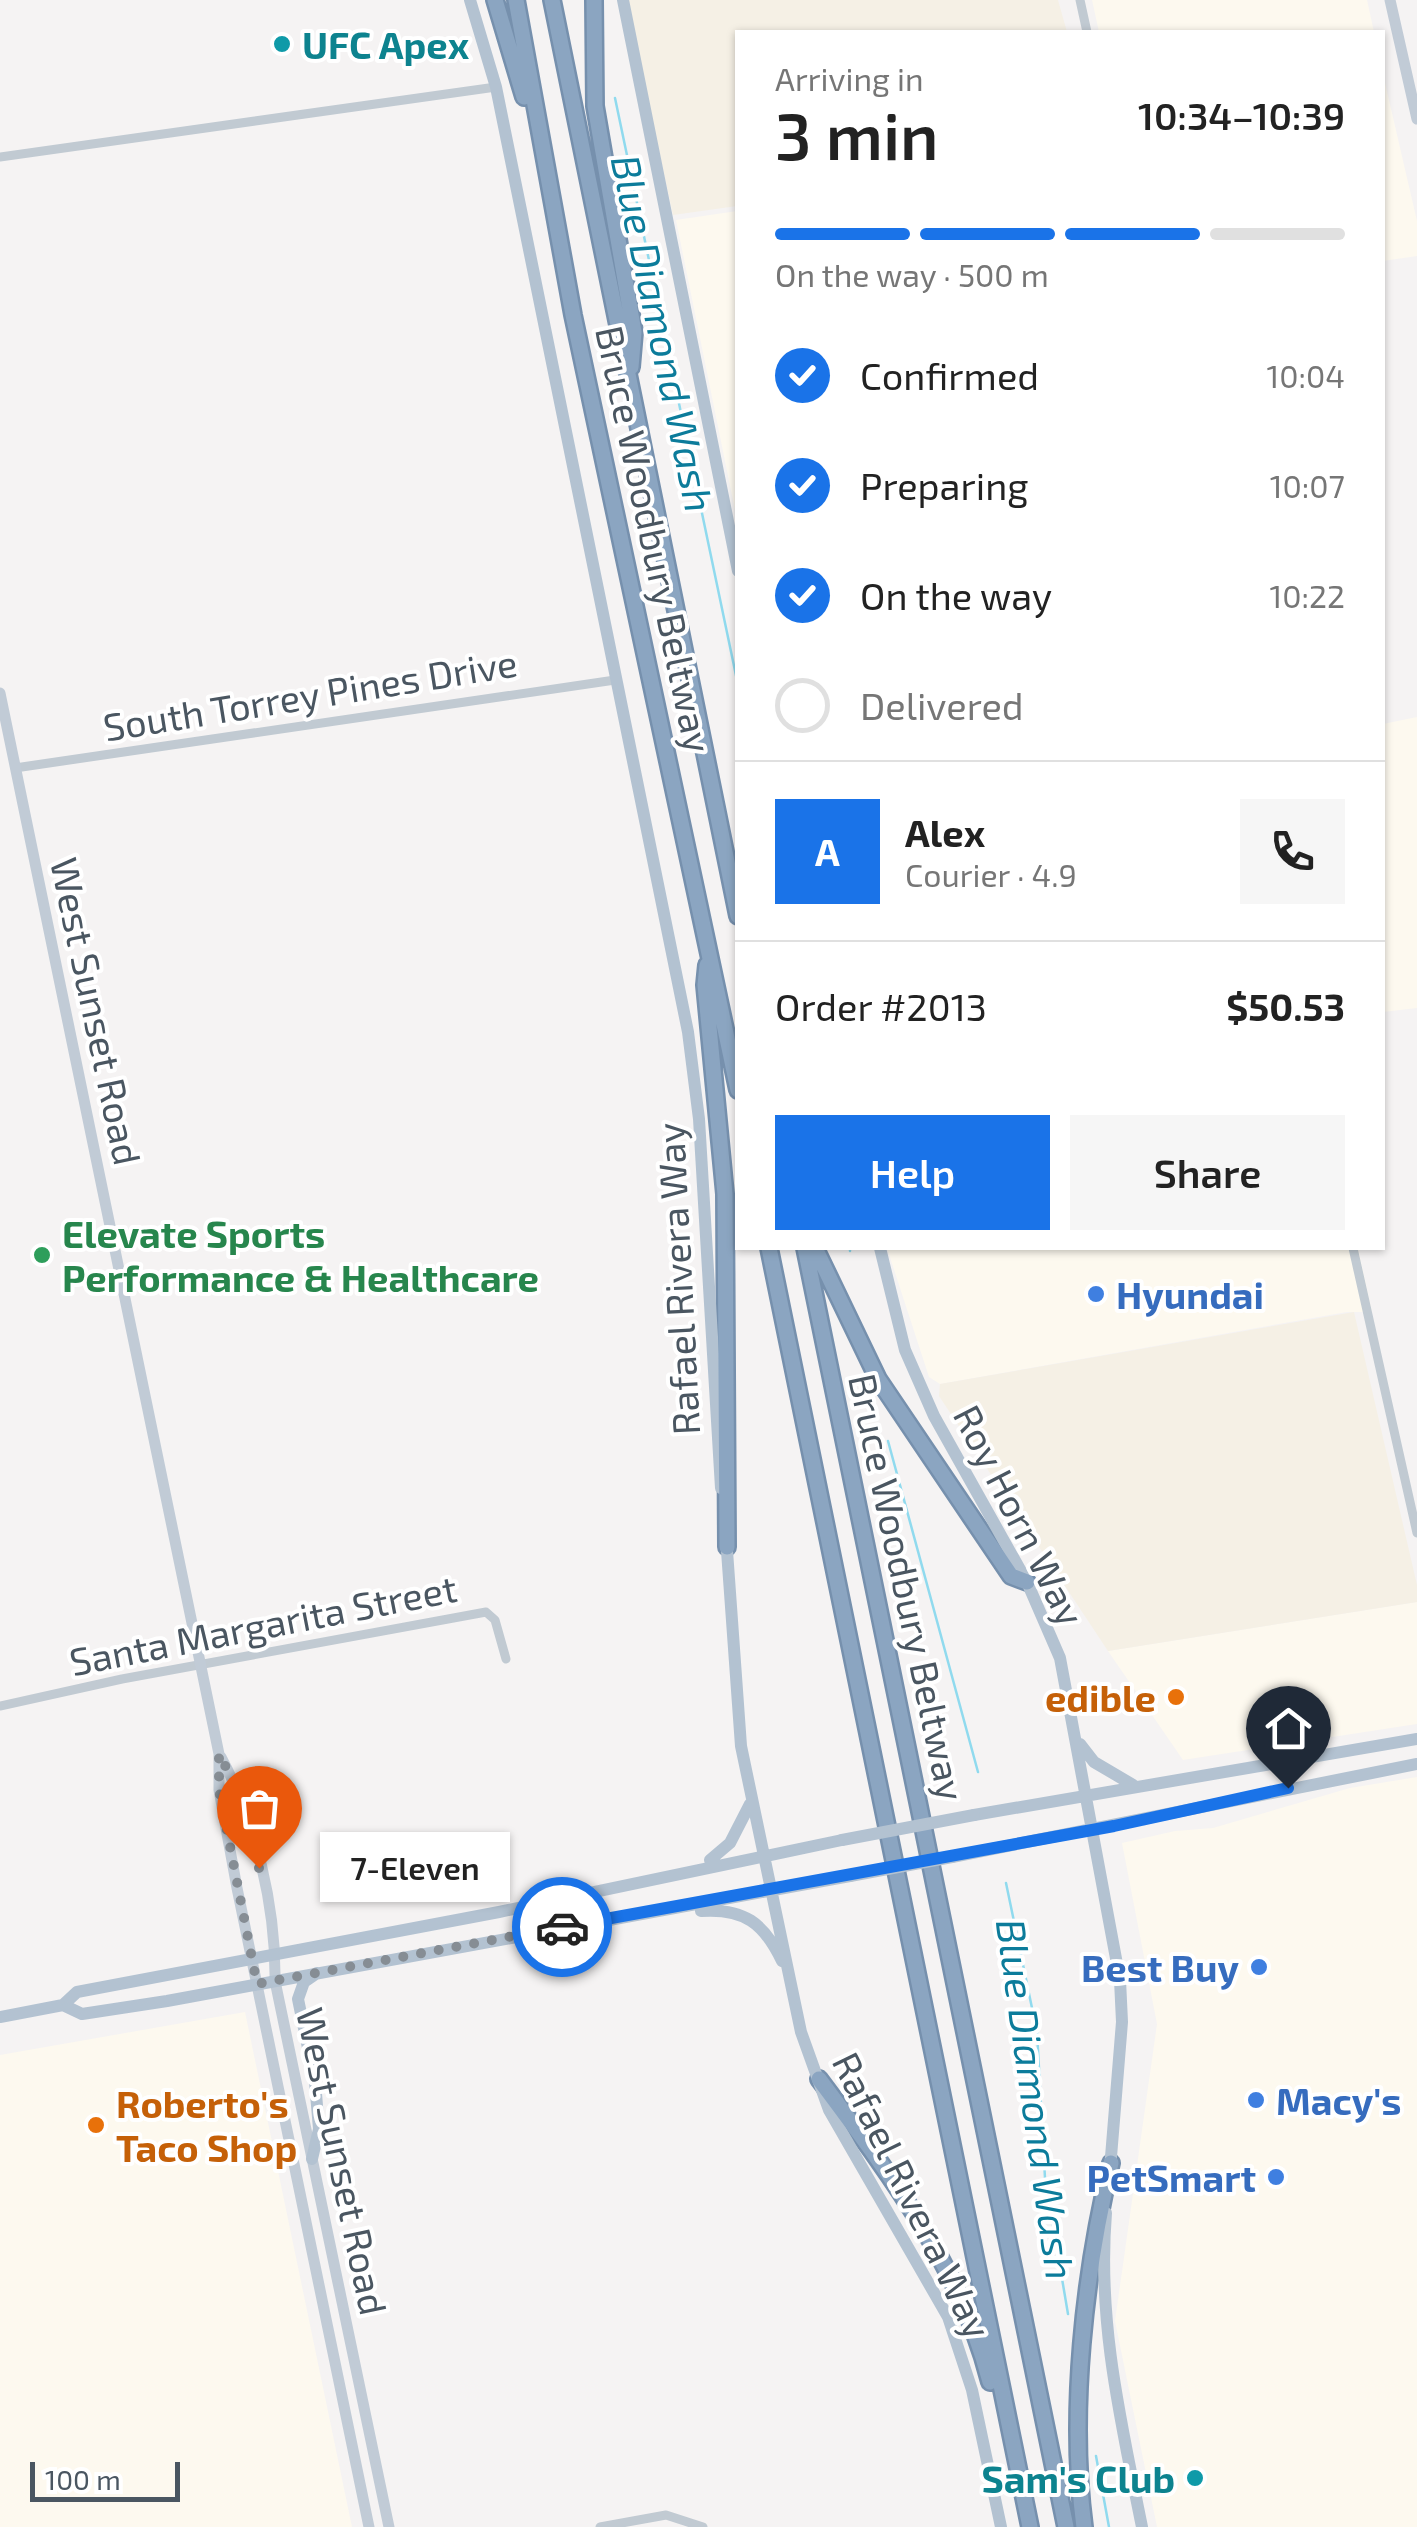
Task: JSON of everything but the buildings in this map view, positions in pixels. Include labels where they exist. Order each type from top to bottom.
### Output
[{"type":"highway","points":[[495,0],[550,192]]},
{"type":"highway","name":"Bruce Woodbury Beltway","points":[[516,0],[550,192],[735,1076]]},
{"type":"highway","name":"Bruce Woodbury Beltway","points":[[552,0],[735,901]]},
{"type":"highway","points":[[594,0],[595,106],[634,332],[629,386]]},
{"type":"highway","points":[[708,946],[704,985],[725,1194],[728,1547]]},
{"type":"highway","name":"Bruce Woodbury Beltway","points":[[769,1250],[1029,2525]]},
{"type":"highway","name":"Bruce Woodbury Beltway","points":[[805,1250],[1066,2527]]},
{"type":"highway","points":[[816,1250],[878,1379],[1011,1576],[1027,1582]]},
{"type":"highway","points":[[820,2079],[915,2212],[953,2277],[977,2336],[1011,2481],[1029,2525]]},
{"type":"highway","points":[[1084,2527],[1079,2419],[1096,2224],[1111,2164]]},
{"type":"main road","name":"Rafael Rivera Way","points":[[470,0],[496,87],[690,1046],[704,1187],[714,1424],[728,1547],[736,1709],[750,1804],[759,1820],[801,2032],[828,2110],[948,2317],[972,2390],[1000,2527]]},
{"type":"main road","points":[[623,0],[735,556]]},
{"type":"main road","points":[[1390,0],[1417,119]]},
{"type":"main road","name":"West Sunset Road","points":[[0,693],[112,1218],[219,1754],[219,1790],[257,1984],[369,2527]]},
{"type":"main road","name":"Roy Horn Way","points":[[883,1250],[905,1350],[934,1416],[1027,1582],[1060,1658],[1078,1742],[1116,1945],[1122,2022],[1102,2261],[1104,2318],[1142,2527]]},
{"type":"main road","points":[[0,2018],[63,2005],[77,1992],[482,1916],[690,1868],[1132,1785],[1417,1739]]},
{"type":"main road","points":[[1078,1742],[1094,1762],[1132,1785]]},
{"type":"main road","name":"West Sunset Road","points":[[219,1754],[238,1790],[253,1833],[275,1953],[275,1980],[389,2527]]},
{"type":"main road","points":[[63,2005],[82,2014],[257,1984],[1094,1830],[1417,1761]]},
{"type":"main road","points":[[690,1868],[727,1847],[750,1804]]},
{"type":"main road","points":[[594,1922],[638,1922],[730,1910],[761,1926],[791,1981]]},
{"type":"main road","points":[[294,2162],[312,2159],[319,2129],[315,2082],[298,1999],[304,1982],[319,1972]]},
{"type":"main road","points":[[330,2340],[350,2336]]},
{"type":"street","points":[[1080,0],[1087,30]]},
{"type":"street","points":[[0,157],[496,87]]},
{"type":"street","name":"South Torrey Pines Drive","points":[[14,768],[614,680]]},
{"type":"street","points":[[1353,1250],[1417,1534]]},
{"type":"street","name":"Santa Margarita Street","points":[[0,1706],[200,1664],[486,1612],[494,1620],[506,1659]]},
{"type":"street","points":[[600,2527],[666,2515],[704,2527]]},
{"type":"shaded area","points":[[1092,0],[1367,0],[1374,30],[1099,30]]},
{"type":"shaded area","points":[[1385,83],[1417,221],[1417,256],[1385,261]]},
{"type":"shaded area","points":[[735,211],[735,510],[676,220]]},
{"type":"shaded area","points":[[1417,717],[1417,1008],[1385,1012],[1385,724]]},
{"type":"shaded area","points":[[888,1250],[1358,1250],[1372,1312],[1347,1312],[940,1384],[929,1377]]},
{"type":"shaded area","points":[[1417,1602],[1417,1724],[1183,1760],[1108,1651]]},
{"type":"shaded area","points":[[1417,1777],[1417,2527],[1157,2527],[1115,2321],[1157,2024],[1122,1843],[1175,1831],[1213,1828],[1350,1788]]},
{"type":"shaded area","points":[[245,2012],[352,2527],[0,2527],[0,2055]]},
{"type":"sand","points":[[626,0],[1058,0],[1066,30],[735,30],[735,206],[673,215]]},
{"type":"sand","points":[[1354,1312],[1417,1585],[1417,1602],[1108,1651],[939,1396],[940,1384]]},
{"type":"waterway","name":"Blue Diamond Wash","points":[[615,98],[735,671]]},
{"type":"waterway","name":"Blue Diamond Wash","points":[[888,1441],[978,1772]]},
{"type":"waterway","name":"Blue Diamond Wash","points":[[1006,1883],[1037,2032],[1045,2178],[1068,2314]]},
{"type":"waterway","name":"Blue Diamond Wash","points":[[1096,2456],[1109,2527]]},
{"type":"way so far","points":[[259,1868],[253,1833],[238,1790],[219,1754],[219,1790],[257,1984],[562,1927]]},
{"type":"place","name":"UFC Apex","points":[[282,44]]},
{"type":"place","name":"Elevate Sports Performance & Healthcare","points":[[42,1255]]},
{"type":"place","name":"Hyundai","points":[[1096,1294]]},
{"type":"place","name":"edible","points":[[1176,1697]]},
{"type":"place","name":"7-Eleven","points":[[259,1868]]},
{"type":"place","name":"Best Buy","points":[[1259,1967]]},
{"type":"place","name":"Macy's","points":[[1256,2100]]},
{"type":"place","name":"Roberto's Taco Shop","points":[[96,2125]]},
{"type":"place","name":"PetSmart","points":[[1276,2177]]},
{"type":"place","name":"Sam's Club","points":[[1195,2478]]},
{"type":"route","points":[[562,1927],[1172,1815],[1288,1788]]}]
